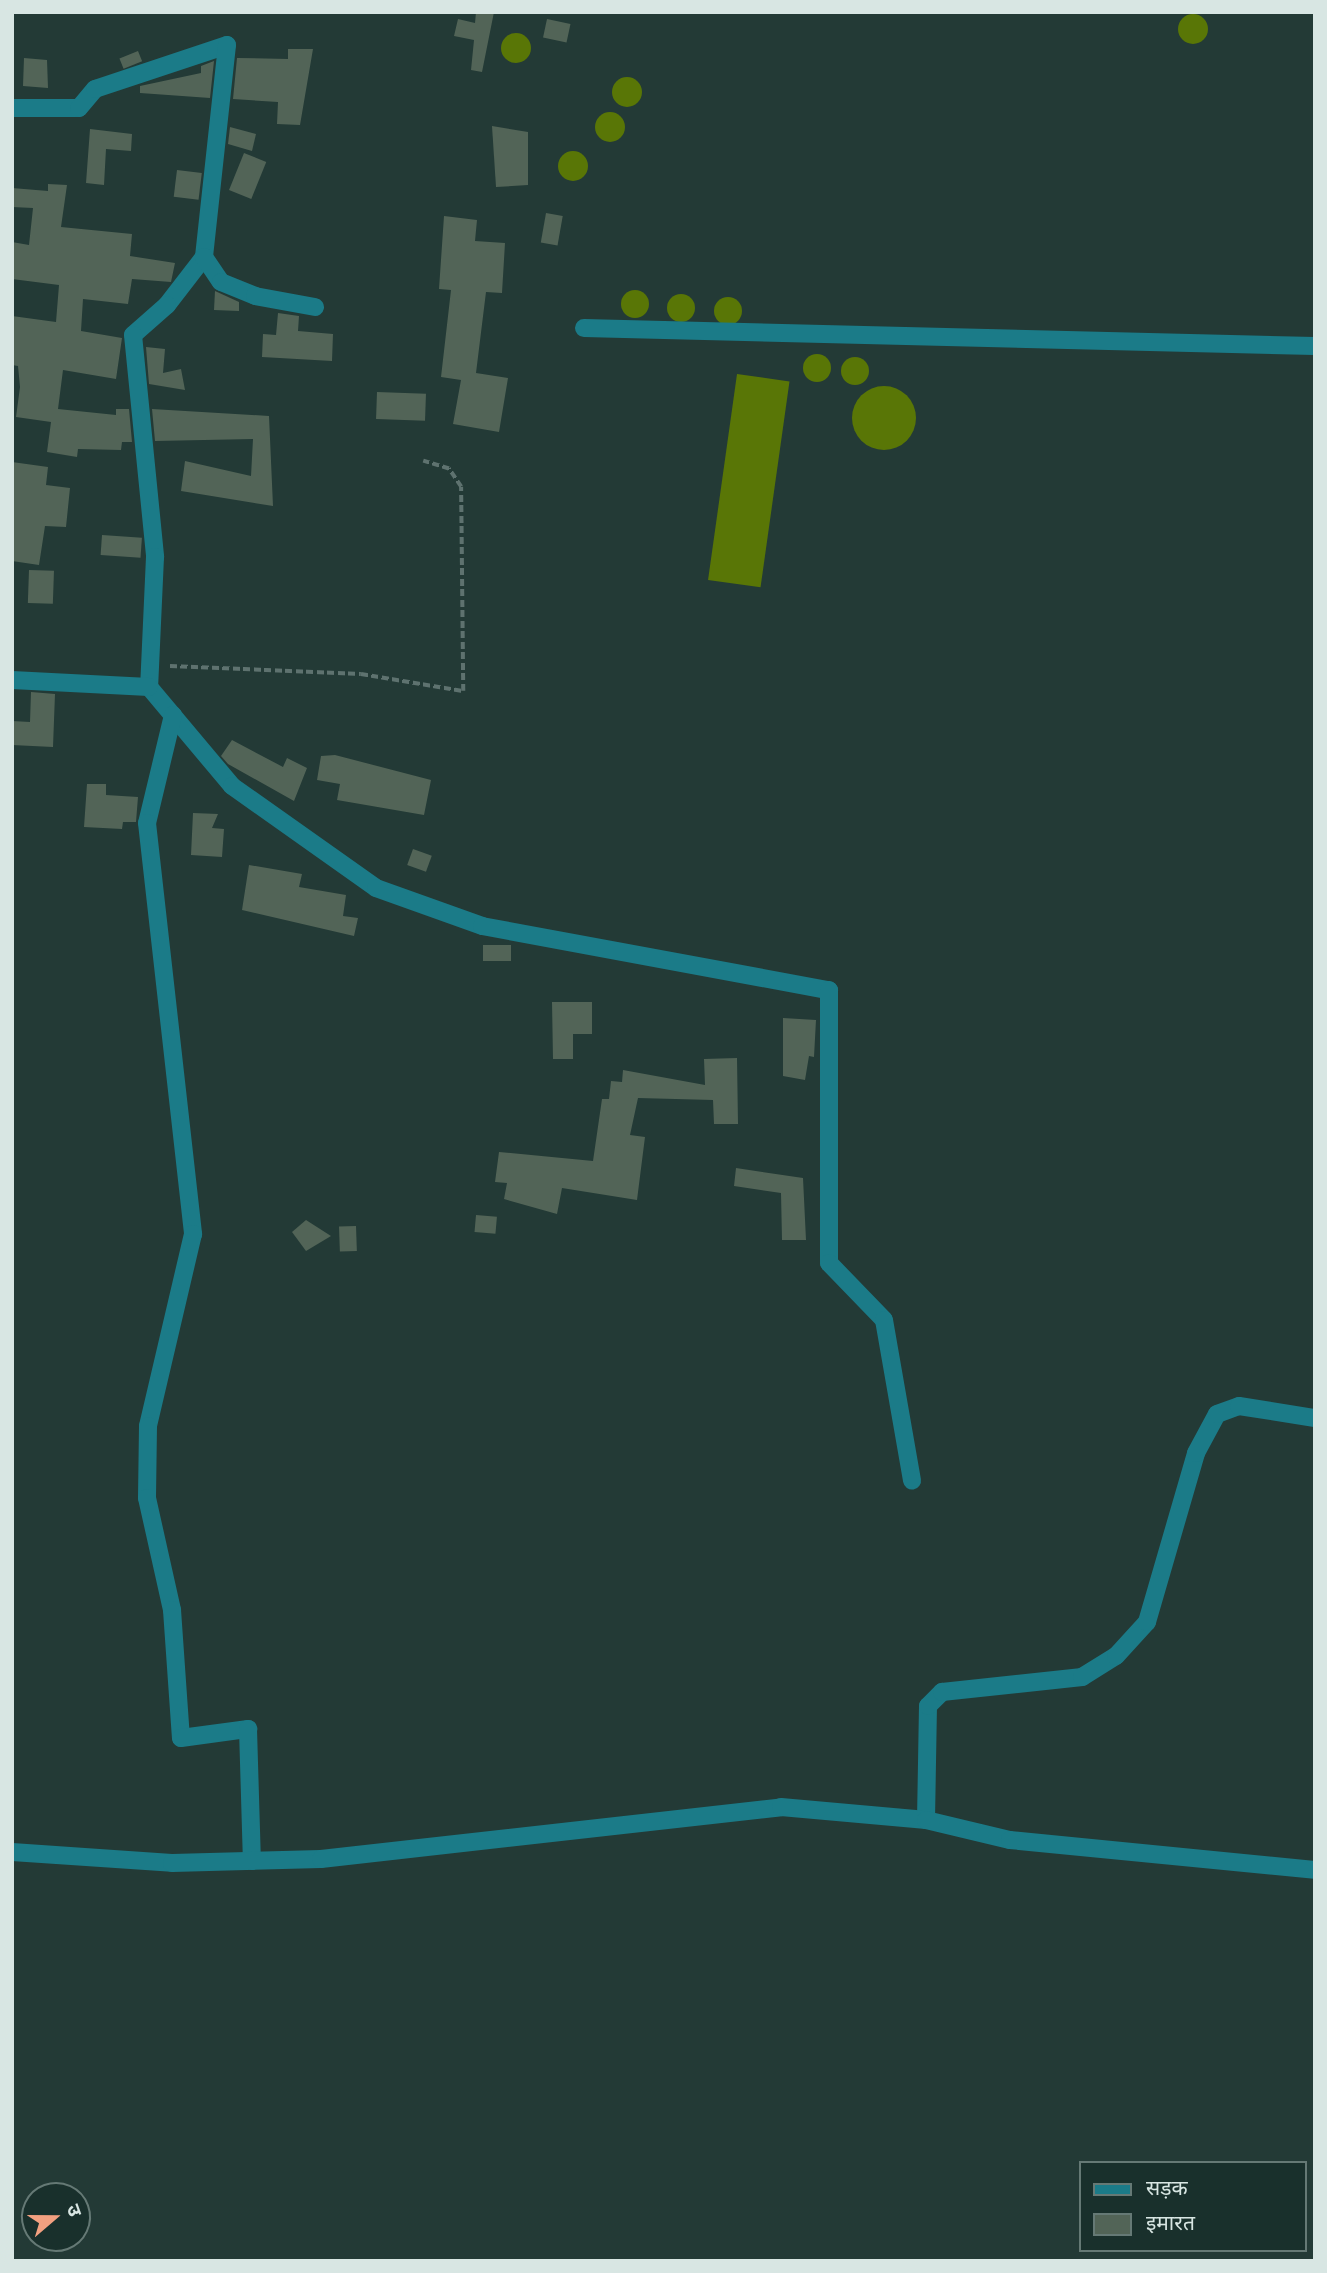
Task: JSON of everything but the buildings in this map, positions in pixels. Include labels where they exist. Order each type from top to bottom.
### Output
[{"type":"street","points":[[12,108],[79,108],[95,89],[227,45],[204,257],[167,305],[133,335],[155,557],[149,687],[232,786],[376,888],[482,926],[829,989],[829,1263],[884,1320],[912,1480]]},
{"type":"street","points":[[204,257],[221,282],[255,296],[315,307]]},
{"type":"street","points":[[584,327],[1315,346]]},
{"type":"street","points":[[12,680],[149,687]]},
{"type":"street","points":[[173,715],[147,823],[193,1234],[148,1426],[146,1498],[172,1610],[181,1738],[248,1729],[252,1861]]},
{"type":"street","points":[[926,1820],[928,1706],[942,1692],[1082,1677],[1116,1657],[1147,1622],[1196,1453],[1217,1414],[1239,1406],[1315,1418]]},
{"type":"street","points":[[12,1852],[172,1863],[252,1861],[781,1807],[926,1820],[1010,1840],[1315,1870]]},
{"type":"path","points":[[150,665],[361,674],[463,691],[461,488],[449,469],[423,461]]},
{"type":"green space","points":[[1193,14],[1199,15],[1207,23],[1207,35],[1199,43],[1193,44],[1187,43],[1179,35],[1178,29],[1179,23],[1187,15]]},
{"type":"green space","points":[[516,33],[522,34],[530,42],[530,54],[522,62],[516,63],[510,62],[502,54],[501,48],[502,42],[510,34]]},
{"type":"green space","points":[[627,77],[633,78],[641,86],[641,98],[633,106],[627,107],[621,106],[613,98],[612,92],[613,86],[621,78]]},
{"type":"green space","points":[[610,112],[616,113],[624,121],[624,133],[616,141],[610,142],[604,141],[596,133],[595,127],[596,121],[604,113]]},
{"type":"green space","points":[[573,151],[579,152],[587,160],[587,172],[579,180],[573,181],[567,180],[559,172],[558,166],[559,160],[567,152]]},
{"type":"green space","points":[[635,290],[645,294],[649,304],[645,314],[635,318],[625,314],[621,304],[625,294]]},
{"type":"green space","points":[[681,294],[691,298],[695,308],[691,318],[681,322],[671,318],[667,308],[671,298]]},
{"type":"green space","points":[[728,297],[738,301],[742,311],[738,321],[728,325],[718,321],[714,311],[718,301]]},
{"type":"green space","points":[[817,354],[827,358],[831,368],[827,378],[817,382],[807,378],[803,368],[807,358]]},
{"type":"green space","points":[[855,357],[865,361],[869,371],[865,381],[855,385],[845,381],[841,371],[845,361]]},
{"type":"green space","points":[[737,374],[789,381],[761,587],[708,580]]},
{"type":"green space","points":[[884,386],[902,392],[910,400],[916,418],[910,436],[902,444],[884,450],[866,444],[858,436],[852,418],[858,400],[866,392]]}]
